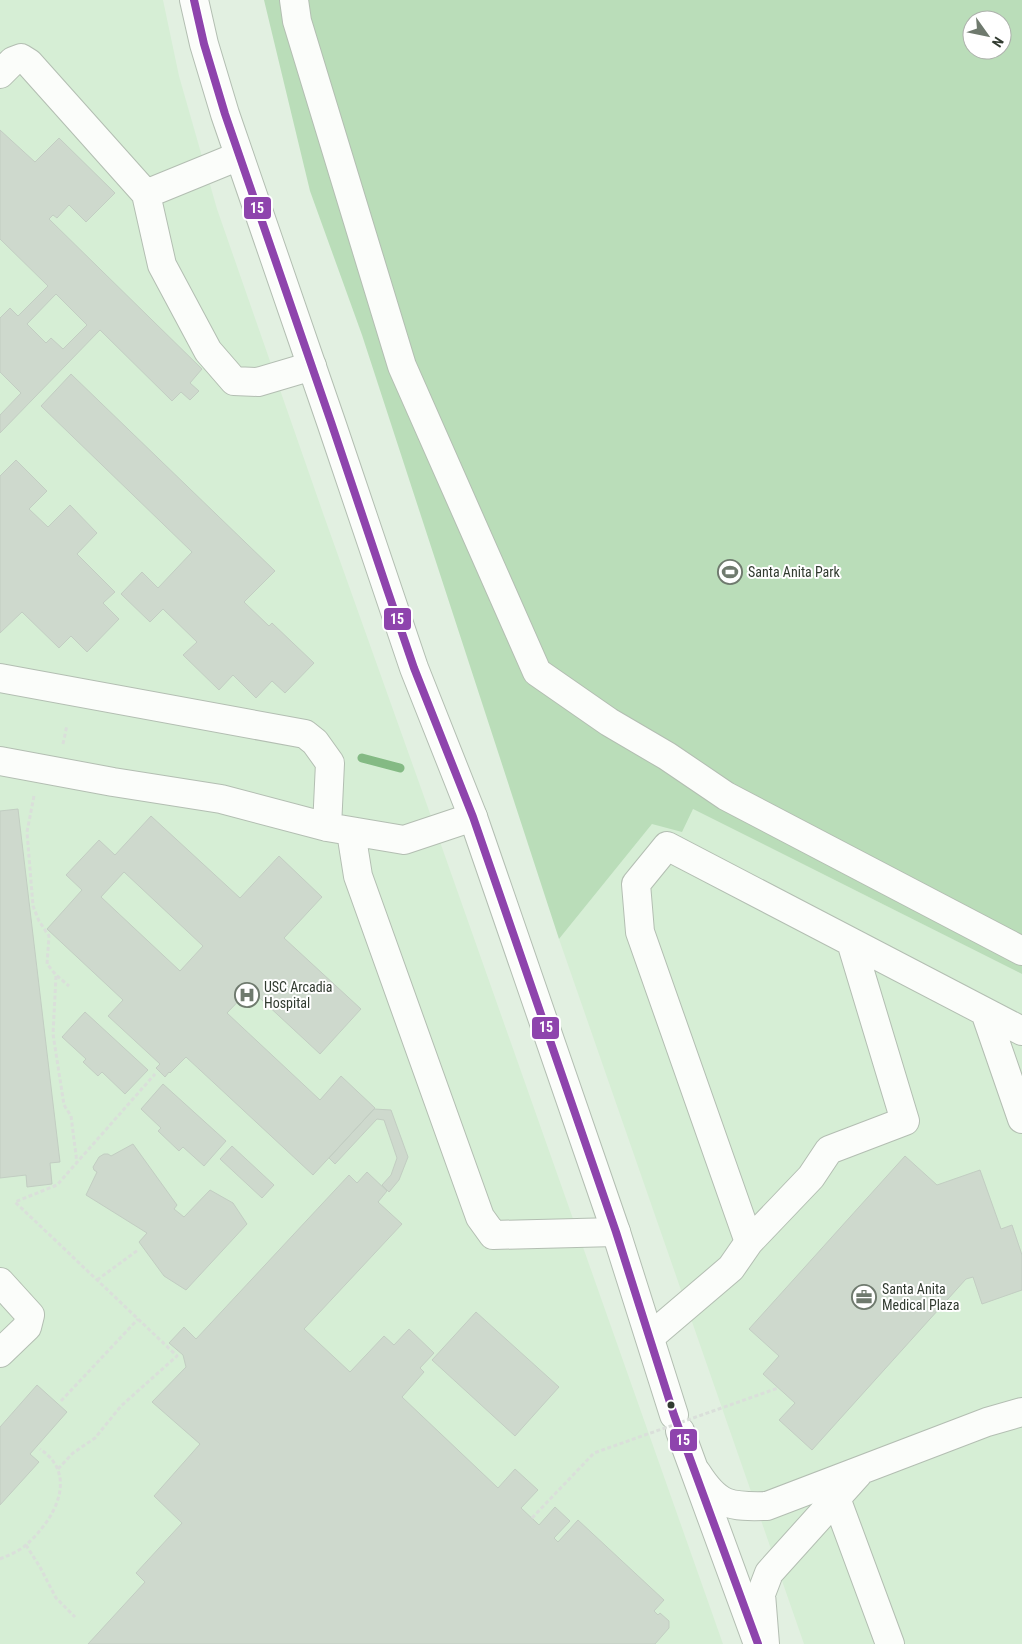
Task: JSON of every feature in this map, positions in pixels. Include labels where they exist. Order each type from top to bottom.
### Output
[{"type":"main road","points":[[194,0],[204,44],[225,114],[414,668],[472,817],[616,1232],[677,1423],[758,1644]]},
{"type":"main road","points":[[294,0],[300,31],[402,366],[537,672],[609,722],[667,756],[726,796],[1022,951]]},
{"type":"main road","points":[[0,74],[13,61],[21,58],[29,63],[146,194],[162,264],[208,351],[234,381],[258,382],[312,366]]},
{"type":"main road","points":[[146,194],[239,156]]},
{"type":"main road","points":[[0,678],[305,734],[315,742],[330,763],[339,830],[358,876],[480,1217],[493,1235],[616,1232]]},
{"type":"main road","points":[[0,761],[113,782],[221,798],[339,830],[404,840],[472,817]]},
{"type":"main road","points":[[748,1242],[640,932],[636,884],[667,846],[1022,1032]]},
{"type":"main road","points":[[650,1337],[731,1268],[748,1242],[811,1177],[829,1150],[905,1121],[851,942]]},
{"type":"main road","points":[[985,1012],[1022,1119]]},
{"type":"main road","points":[[0,1282],[30,1315],[27,1327],[0,1353]]},
{"type":"main road","points":[[695,1470],[706,1487],[720,1500],[742,1507],[767,1506],[987,1422],[1022,1412]]},
{"type":"main road","points":[[765,1644],[762,1594],[769,1573],[863,1470]]},
{"type":"main road","points":[[836,1498],[890,1644]]},
{"type":"path","points":[[62,752],[67,725]]},
{"type":"path","points":[[33,806],[27,832],[34,906],[39,922],[49,936],[47,964],[69,986]]},
{"type":"path","points":[[56,975],[53,1034],[64,1105],[71,1116],[77,1163]]},
{"type":"path","points":[[58,1469],[73,1453],[94,1438],[121,1406],[177,1356],[15,1202],[58,1185],[155,1074]]},
{"type":"path","points":[[97,1280],[138,1250]]},
{"type":"path","points":[[61,1401],[138,1318]]},
{"type":"path","points":[[532,1518],[594,1453],[778,1388]]},
{"type":"path","points":[[0,1559],[26,1545],[42,1528],[55,1509],[61,1490],[58,1469],[49,1455],[40,1449]]},
{"type":"path","points":[[26,1545],[40,1566],[56,1598],[75,1617]]},
{"type":"shaded area","name":"USC Arcadia Hospital","points":[[0,0],[163,0],[179,76],[217,209],[723,1644],[0,1644]]},
{"type":"shaded area","name":"Santa Anita Park","points":[[264,0],[1022,0],[1022,974],[693,809],[682,832],[652,824],[559,939],[362,335],[310,191]]},
{"type":"shaded area","points":[[693,809],[1022,974],[1022,1644],[804,1644],[559,939],[652,824]]},
{"type":"building","points":[[0,130],[35,162],[59,138],[115,193],[86,222],[69,205],[57,218],[53,215],[49,219],[202,369],[190,383],[199,391],[190,400],[181,392],[172,401],[100,330],[0,433],[0,415],[21,393],[0,372],[0,318],[10,308],[18,316],[48,286],[0,239]],"holes":[[[56,294],[87,325],[63,349],[51,338],[46,343],[27,324]]]},
{"type":"building","points":[[71,374],[275,571],[244,602],[269,626],[272,623],[314,663],[285,693],[272,681],[256,698],[233,675],[219,690],[183,655],[197,642],[163,609],[150,622],[121,594],[142,572],[158,588],[192,552],[41,406]]},
{"type":"building","points":[[16,460],[47,491],[29,509],[48,527],[70,505],[97,533],[77,554],[115,592],[103,603],[119,619],[87,652],[71,636],[59,648],[22,612],[0,633],[0,476]]},
{"type":"building","points":[[18,809],[60,1162],[50,1163],[52,1184],[27,1187],[26,1175],[0,1178],[0,811]]},
{"type":"building","points":[[151,816],[240,898],[279,856],[322,897],[284,938],[361,1009],[320,1054],[250,989],[227,1013],[320,1100],[341,1076],[375,1108],[313,1175],[186,1057],[165,1077],[156,1068],[160,1064],[108,1016],[123,1000],[47,929],[82,890],[66,875],[99,840],[115,855]],"holes":[[[124,872],[203,946],[180,971],[101,897]]]},
{"type":"building","points":[[85,1012],[148,1070],[125,1094],[102,1072],[98,1076],[83,1062],[86,1059],[62,1037]]},
{"type":"building","points":[[163,1084],[226,1141],[204,1166],[183,1147],[179,1151],[158,1131],[161,1128],[141,1109]]},
{"type":"building","points":[[374,1109],[391,1110],[408,1157],[399,1180],[389,1192],[382,1185],[391,1175],[397,1158],[384,1120],[377,1119],[335,1164],[329,1158]]},
{"type":"building","points":[[133,1144],[177,1205],[174,1209],[184,1217],[210,1190],[233,1203],[247,1224],[186,1290],[164,1276],[139,1242],[147,1233],[86,1195],[97,1172],[93,1167],[99,1157],[104,1154],[111,1156]]},
{"type":"building","points":[[232,1146],[274,1185],[262,1198],[220,1159]]},
{"type":"building","name":"Santa Anita Medical Plaza","points":[[905,1156],[937,1185],[980,1170],[1001,1229],[1012,1225],[1022,1255],[1022,1290],[982,1304],[973,1277],[966,1279],[812,1450],[779,1420],[795,1403],[763,1374],[779,1356],[749,1329]]},
{"type":"building","points":[[367,1172],[387,1191],[378,1202],[402,1224],[304,1329],[350,1372],[384,1336],[394,1345],[409,1329],[434,1353],[420,1368],[424,1372],[402,1397],[498,1488],[515,1469],[538,1490],[521,1508],[539,1525],[555,1507],[570,1521],[554,1538],[558,1542],[578,1520],[664,1600],[654,1611],[658,1615],[660,1613],[669,1621],[669,1628],[655,1644],[88,1644],[145,1582],[136,1573],[182,1523],[154,1496],[200,1444],[152,1402],[186,1367],[183,1355],[169,1343],[184,1327],[196,1339],[349,1175],[357,1183]]},
{"type":"building","points":[[476,1312],[559,1387],[515,1436],[432,1360]]},
{"type":"building","points":[[37,1385],[67,1412],[30,1454],[39,1462],[0,1505],[0,1427]]},
{"type":"waterway","points":[[362,758],[400,768]]},
{"type":"transit line","name":"15","points":[[194,0],[204,44],[225,114],[414,668],[473,817],[616,1232],[674,1415],[758,1644]]},
{"type":"place","name":"Santa Anita Park","points":[[730,572]]},
{"type":"place","name":"USC Arcadia Hospital","points":[[247,995]]},
{"type":"place","name":"Santa Anita Medical Plaza","points":[[864,1297]]}]
